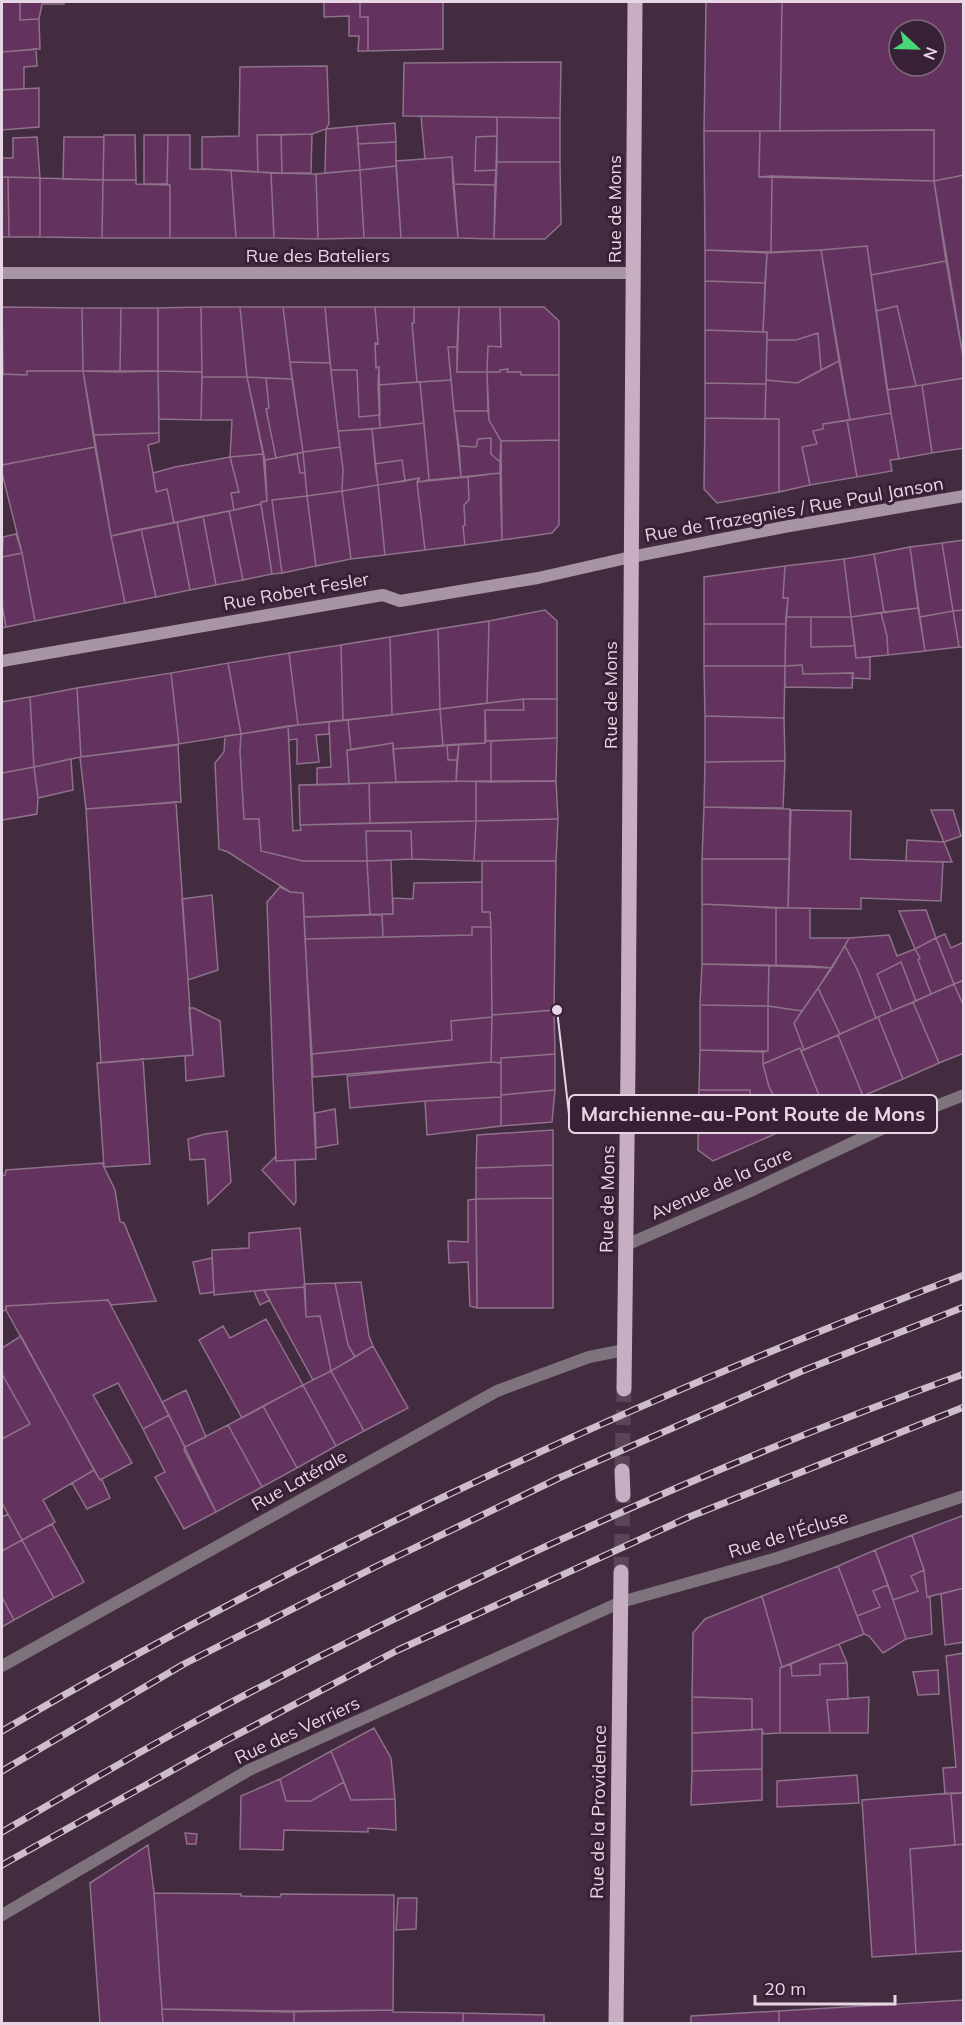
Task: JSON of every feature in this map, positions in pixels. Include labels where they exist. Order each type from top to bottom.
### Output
[{"type":"main road","name":"Rue de Mons","points":[[624,1389],[635,2]]},
{"type":"main road","name":"Rue des Bateliers","points":[[2,273],[633,273]]},
{"type":"main road","name":"Rue de Trazegnies / Rue Paul Janson","points":[[631,557],[784,527],[963,496]]},
{"type":"main road","name":"Rue Robert Fesler","points":[[2,661],[383,595],[400,601],[538,578],[631,557]]},
{"type":"main road","points":[[622,1471],[622,1495]]},
{"type":"main road","points":[[621,1572],[621,1602]]},
{"type":"main road","name":"Rue de la Providence","points":[[616,2024],[621,1602]]},
{"type":"street","name":"Avenue de la Gare","points":[[626,1245],[746,1193],[905,1118],[963,1095]]},
{"type":"street","name":"Rue Latérale","points":[[2,1666],[497,1391],[589,1357],[624,1350]]},
{"type":"street","name":"Rue de l'Écluse","points":[[621,1602],[777,1558],[963,1496]]},
{"type":"street","name":"Rue des Verriers","points":[[2,1915],[249,1770],[621,1602]]},
{"type":"building","points":[[2,2],[20,2],[20,20],[39,19],[40,49],[2,52]]},
{"type":"building","points":[[20,2],[64,2],[64,4],[42,4],[39,19],[20,20]]},
{"type":"building","points":[[324,2],[360,2],[360,17],[368,17],[368,51],[358,51],[359,36],[349,36],[349,16],[324,17]]},
{"type":"building","points":[[360,2],[443,2],[443,49],[368,51],[368,17],[360,17]]},
{"type":"building","points":[[706,2],[782,2],[780,131],[704,131]]},
{"type":"building","points":[[782,2],[964,2],[964,175],[934,181],[934,130],[780,131]]},
{"type":"building","points":[[36,49],[37,66],[24,67],[24,89],[2,90],[2,52]]},
{"type":"building","points":[[561,62],[560,118],[403,116],[404,63]]},
{"type":"building","points":[[327,66],[329,124],[326,129],[312,134],[257,135],[258,172],[202,169],[202,137],[239,136],[240,67]]},
{"type":"building","points":[[39,88],[39,127],[2,130],[2,90]]},
{"type":"building","points":[[421,116],[497,117],[497,136],[476,137],[475,171],[496,170],[495,185],[453,184],[452,157],[425,159]]},
{"type":"building","points":[[497,117],[560,118],[560,162],[497,162]]},
{"type":"building","points":[[395,123],[396,142],[358,144],[357,126]]},
{"type":"building","points":[[357,126],[360,170],[325,173],[326,129]]},
{"type":"building","points":[[934,130],[934,181],[759,177],[760,131]]},
{"type":"building","points":[[704,131],[760,131],[759,177],[772,176],[771,252],[705,250]]},
{"type":"building","points":[[312,134],[311,173],[282,173],[281,135]]},
{"type":"building","points":[[104,135],[135,135],[136,180],[103,180]]},
{"type":"building","points":[[144,135],[168,135],[167,184],[144,184]]},
{"type":"building","points":[[168,135],[190,135],[190,169],[231,170],[236,238],[170,238],[170,185],[167,184]]},
{"type":"building","points":[[257,135],[281,135],[282,173],[258,172]]},
{"type":"building","points":[[497,136],[496,170],[475,171],[476,137]]},
{"type":"building","points":[[37,137],[40,178],[2,177],[2,158],[13,158],[13,138]]},
{"type":"building","points":[[64,137],[104,137],[103,180],[63,179]]},
{"type":"building","points":[[396,142],[396,166],[360,170],[358,144]]},
{"type":"building","points":[[452,157],[458,238],[401,238],[396,161]]},
{"type":"building","points":[[497,162],[560,162],[561,224],[545,239],[494,239]]},
{"type":"building","points":[[396,166],[401,238],[364,238],[360,170]]},
{"type":"building","points":[[231,170],[271,173],[274,238],[236,238]]},
{"type":"building","points":[[360,170],[364,238],[318,239],[316,174]]},
{"type":"building","points":[[271,173],[316,174],[318,239],[274,238]]},
{"type":"building","points":[[964,175],[964,362],[934,181]]},
{"type":"building","points":[[772,176],[934,181],[946,261],[871,275],[867,246],[771,252]]},
{"type":"building","points":[[2,177],[8,177],[9,237],[2,237]]},
{"type":"building","points":[[8,177],[40,178],[40,237],[9,237]]},
{"type":"building","points":[[40,178],[103,180],[102,238],[40,237]]},
{"type":"building","points":[[103,180],[136,180],[136,184],[170,185],[170,238],[102,238]]},
{"type":"building","points":[[453,184],[495,185],[494,239],[458,238]]},
{"type":"building","points":[[867,246],[891,413],[850,420],[821,250]]},
{"type":"building","points":[[705,250],[767,253],[765,283],[705,281]]},
{"type":"building","points":[[821,250],[839,361],[821,370],[818,333],[796,340],[767,340],[767,332],[763,332],[767,253]]},
{"type":"building","points":[[946,261],[964,362],[964,378],[916,386],[897,306],[876,311],[871,275]]},
{"type":"building","points":[[705,281],[765,283],[763,332],[705,330]]},
{"type":"building","points":[[897,306],[916,386],[887,390],[876,311]]},
{"type":"building","points":[[2,307],[82,308],[83,371],[27,371],[27,375],[3,374]]},
{"type":"building","points":[[201,307],[240,307],[247,377],[202,377]]},
{"type":"building","points":[[201,307],[202,372],[158,371],[158,308]]},
{"type":"building","points":[[240,307],[283,307],[292,379],[247,377]]},
{"type":"building","points":[[283,307],[325,307],[330,363],[290,362]]},
{"type":"building","points":[[325,307],[375,307],[378,344],[375,343],[376,368],[379,367],[380,415],[359,417],[357,370],[331,370]]},
{"type":"building","points":[[375,307],[414,307],[414,323],[412,323],[417,382],[378,385]]},
{"type":"building","points":[[414,307],[459,307],[457,347],[448,347],[451,380],[417,382],[412,323],[414,323]]},
{"type":"building","points":[[459,307],[500,307],[501,347],[488,346],[487,372],[457,372]]},
{"type":"building","points":[[500,307],[544,307],[559,321],[559,375],[521,375],[521,372],[507,372],[508,369],[500,370],[500,372],[487,372],[488,346],[501,347]]},
{"type":"building","points":[[82,308],[121,308],[120,372],[83,371]]},
{"type":"building","points":[[121,308],[158,308],[158,371],[120,372]]},
{"type":"building","points":[[2,312],[3,374],[2,378]]},
{"type":"building","points":[[705,330],[767,332],[766,384],[705,383]]},
{"type":"building","points":[[818,333],[821,370],[797,383],[766,380],[767,340],[796,340]]},
{"type":"building","points":[[448,347],[457,347],[457,372],[487,372],[488,411],[454,411]]},
{"type":"building","points":[[839,361],[850,420],[823,424],[823,429],[813,431],[817,444],[802,447],[810,485],[779,492],[779,419],[765,419],[766,380],[797,383]]},
{"type":"building","points":[[290,362],[330,363],[340,447],[303,452]]},
{"type":"building","points":[[508,369],[507,372],[521,372],[521,375],[559,375],[559,440],[501,441],[489,420],[487,372],[500,372],[500,370]]},
{"type":"building","points":[[331,370],[357,370],[359,417],[379,415],[380,428],[338,431]]},
{"type":"building","points":[[27,371],[83,371],[95,447],[2,465],[3,374],[27,375]]},
{"type":"building","points":[[83,371],[158,371],[159,433],[94,435]]},
{"type":"building","points":[[158,371],[202,372],[201,420],[159,419]]},
{"type":"building","points":[[202,377],[247,377],[263,454],[230,457],[232,420],[201,420]]},
{"type":"building","points":[[247,377],[266,378],[269,408],[266,409],[276,458],[265,460]]},
{"type":"building","points":[[266,378],[292,379],[303,452],[276,458],[266,409],[269,408]]},
{"type":"building","points":[[964,378],[964,448],[932,453],[922,385]]},
{"type":"building","points":[[451,380],[461,477],[429,480],[420,382]]},
{"type":"building","points":[[420,382],[424,423],[380,428],[378,385]]},
{"type":"building","points":[[705,383],[766,384],[765,419],[705,418]]},
{"type":"building","points":[[922,385],[932,453],[899,459],[887,390]]},
{"type":"building","points":[[454,411],[488,411],[489,420],[501,441],[500,462],[491,454],[491,438],[478,439],[476,447],[459,446]]},
{"type":"building","points":[[891,413],[899,459],[890,460],[892,471],[857,477],[847,420]]},
{"type":"building","points":[[705,418],[779,419],[779,492],[717,503],[704,489]]},
{"type":"building","points":[[847,420],[857,477],[810,485],[802,447],[817,444],[813,431],[823,429],[823,424]]},
{"type":"building","points":[[424,423],[429,480],[419,482],[419,478],[405,481],[402,460],[375,464],[372,429]]},
{"type":"building","points":[[372,429],[378,485],[342,491],[343,469],[338,431]]},
{"type":"building","points":[[159,433],[159,442],[148,445],[156,492],[167,489],[174,523],[111,536],[94,435]]},
{"type":"building","points":[[491,438],[491,454],[500,462],[500,473],[461,477],[459,446],[476,447],[478,439]]},
{"type":"building","points":[[559,440],[559,525],[552,533],[502,540],[501,441]]},
{"type":"building","points":[[95,447],[125,603],[35,621],[2,465]]},
{"type":"building","points":[[340,447],[343,469],[342,491],[307,496],[303,452]]},
{"type":"building","points":[[303,452],[305,473],[300,473],[297,454]]},
{"type":"building","points":[[263,454],[267,501],[234,510],[231,493],[239,492],[230,457]]},
{"type":"building","points":[[297,454],[300,473],[305,473],[307,496],[272,500],[282,573],[272,574],[261,504],[267,501],[265,460]]},
{"type":"building","points":[[230,457],[239,492],[231,493],[234,510],[174,523],[167,489],[156,492],[153,473]]},
{"type":"building","points":[[402,460],[405,481],[378,485],[375,464]]},
{"type":"building","points":[[500,473],[502,540],[465,545],[463,526],[465,525],[464,505],[469,500],[468,477]]},
{"type":"building","points":[[468,477],[469,500],[464,505],[465,525],[463,526],[465,545],[425,550],[417,482]]},
{"type":"building","points":[[419,478],[417,482],[425,550],[385,555],[378,485]]},
{"type":"building","points":[[378,485],[385,555],[351,559],[342,491]]},
{"type":"building","points":[[342,491],[351,559],[316,566],[307,496]]},
{"type":"building","points":[[307,496],[316,566],[282,573],[272,500]]},
{"type":"building","points":[[261,504],[272,574],[243,580],[229,511]]},
{"type":"building","points":[[229,511],[243,580],[216,585],[203,516]]},
{"type":"building","points":[[203,516],[216,585],[190,590],[177,522]]},
{"type":"building","points":[[177,522],[190,590],[156,597],[141,529]]},
{"type":"building","points":[[141,529],[156,597],[125,603],[111,536]]},
{"type":"building","points":[[16,534],[22,553],[2,557],[3,537]]},
{"type":"building","points":[[964,540],[964,610],[953,611],[942,543]]},
{"type":"building","points":[[942,543],[953,611],[920,617],[910,547]]},
{"type":"building","points":[[910,547],[918,608],[884,612],[874,554]]},
{"type":"building","points":[[22,553],[35,621],[6,627],[2,604],[2,557]]},
{"type":"building","points":[[874,554],[884,612],[851,617],[844,559]]},
{"type":"building","points":[[844,559],[851,617],[786,617],[788,598],[783,598],[785,566]]},
{"type":"building","points":[[785,566],[783,598],[788,598],[786,624],[704,624],[704,577]]},
{"type":"building","points":[[2,604],[6,627],[2,628]]},
{"type":"building","points":[[918,608],[925,651],[888,655],[887,636],[881,613]]},
{"type":"building","points":[[545,610],[557,621],[557,699],[523,699],[487,703],[489,621]]},
{"type":"building","points":[[964,610],[964,647],[959,647],[953,611]]},
{"type":"building","points":[[953,611],[959,647],[925,651],[920,617]]},
{"type":"building","points":[[881,613],[887,636],[888,655],[856,658],[851,617]]},
{"type":"building","points":[[786,617],[811,617],[811,647],[855,646],[856,658],[870,657],[870,679],[852,678],[853,673],[803,674],[802,665],[785,666]]},
{"type":"building","points":[[811,617],[851,617],[855,646],[811,647]]},
{"type":"building","points":[[489,621],[487,703],[440,709],[438,629]]},
{"type":"building","points":[[704,624],[786,624],[785,666],[704,666]]},
{"type":"building","points":[[438,629],[440,709],[392,715],[390,637]]},
{"type":"building","points":[[390,637],[392,715],[343,720],[341,645]]},
{"type":"building","points":[[341,645],[343,720],[298,725],[289,653]]},
{"type":"building","points":[[289,653],[298,725],[241,734],[228,663]]},
{"type":"building","points":[[228,663],[241,734],[179,744],[171,673]]},
{"type":"building","points":[[802,665],[803,674],[853,673],[852,688],[785,687],[785,666]]},
{"type":"building","points":[[704,666],[785,666],[784,718],[705,716]]},
{"type":"building","points":[[171,673],[179,744],[81,757],[77,688]]},
{"type":"building","points":[[77,688],[81,757],[34,767],[30,697]]},
{"type":"building","points":[[30,697],[34,767],[2,773],[2,702]]},
{"type":"building","points":[[523,699],[557,699],[557,738],[486,741],[485,710],[524,710]]},
{"type":"building","points":[[523,699],[524,710],[485,710],[485,743],[443,746],[440,709]]},
{"type":"building","points":[[440,709],[443,746],[393,749],[393,743],[351,750],[348,720]]},
{"type":"building","points":[[705,716],[784,718],[785,761],[705,762]]},
{"type":"building","points":[[348,720],[351,750],[347,750],[349,784],[317,785],[317,768],[331,767],[329,722]]},
{"type":"building","points":[[329,722],[329,734],[316,735],[319,762],[297,764],[297,739],[289,740],[288,726]]},
{"type":"building","points":[[288,726],[293,831],[301,830],[300,825],[476,821],[474,861],[412,859],[411,831],[366,831],[367,861],[303,861],[261,851],[259,819],[244,819],[241,734]]},
{"type":"building","points":[[241,734],[244,819],[259,819],[261,851],[303,861],[367,861],[370,915],[304,917],[303,893],[290,892],[228,852],[219,849],[215,763],[224,752],[225,736]]},
{"type":"building","points":[[557,738],[556,781],[491,782],[491,741]]},
{"type":"building","points":[[491,741],[491,782],[456,781],[459,744],[485,743]]},
{"type":"building","points":[[393,743],[396,782],[349,784],[347,750]]},
{"type":"building","points":[[459,744],[457,760],[448,760],[447,745]]},
{"type":"building","points":[[178,745],[181,802],[86,809],[80,757]]},
{"type":"building","points":[[447,745],[448,760],[457,760],[456,781],[396,782],[393,749]]},
{"type":"building","points":[[71,759],[73,790],[38,798],[34,767]]},
{"type":"building","points":[[785,761],[783,808],[704,807],[705,762]]},
{"type":"building","points":[[34,767],[38,798],[37,814],[2,820],[2,773]]},
{"type":"building","points":[[476,781],[556,781],[558,819],[476,821]]},
{"type":"building","points":[[476,781],[476,821],[370,823],[369,783]]},
{"type":"building","points":[[369,783],[370,823],[300,825],[299,785]]},
{"type":"building","points":[[176,802],[193,1055],[101,1063],[86,809]]},
{"type":"building","points":[[704,807],[790,809],[789,859],[702,859]]},
{"type":"building","points":[[791,810],[851,811],[850,859],[943,862],[941,901],[861,898],[861,909],[788,908]]},
{"type":"building","points":[[931,810],[953,810],[961,836],[944,842]]},
{"type":"building","points":[[558,819],[556,861],[474,861],[476,821]]},
{"type":"building","points":[[366,831],[411,831],[412,859],[367,861]]},
{"type":"building","points":[[907,840],[944,842],[952,862],[906,861]]},
{"type":"building","points":[[702,859],[789,859],[788,908],[702,904]]},
{"type":"building","points":[[391,860],[393,914],[370,915],[367,861]]},
{"type":"building","points":[[482,861],[556,861],[554,1010],[492,1015],[491,927],[490,912],[482,912]]},
{"type":"building","points":[[482,882],[482,912],[490,912],[491,927],[472,927],[472,935],[383,937],[382,914],[393,914],[393,898],[413,899],[414,883]]},
{"type":"building","points":[[280,887],[290,892],[303,893],[316,1159],[276,1161],[267,902]]},
{"type":"building","points":[[212,895],[218,970],[188,980],[182,899]]},
{"type":"building","points":[[702,904],[776,908],[776,966],[702,964]]},
{"type":"building","points":[[776,908],[810,908],[810,938],[849,938],[832,968],[776,966]]},
{"type":"building","points":[[926,910],[936,938],[915,949],[899,911]]},
{"type":"building","points":[[382,914],[383,937],[305,939],[304,917]]},
{"type":"building","points":[[472,927],[491,927],[492,1017],[451,1021],[452,1040],[312,1054],[305,939],[472,935]]},
{"type":"building","points":[[945,934],[951,948],[964,942],[964,980],[954,984],[936,938]]},
{"type":"building","points":[[889,935],[897,956],[915,949],[931,994],[916,1001],[901,962],[877,974],[892,1011],[876,1018],[858,971],[845,946],[849,938]]},
{"type":"building","points":[[936,938],[954,984],[931,994],[915,949]]},
{"type":"building","points":[[845,946],[858,971],[876,1018],[840,1034],[818,988]]},
{"type":"building","points":[[901,962],[916,1001],[892,1011],[877,974]]},
{"type":"building","points":[[702,964],[769,965],[768,1006],[700,1005]]},
{"type":"building","points":[[769,965],[832,968],[802,1011],[768,1006]]},
{"type":"building","points":[[964,980],[964,1007],[954,984]]},
{"type":"building","points":[[954,984],[964,1007],[964,1053],[939,1063],[913,1002]]},
{"type":"building","points":[[818,988],[840,1034],[804,1050],[794,1023]]},
{"type":"building","points":[[913,1002],[939,1063],[903,1079],[878,1017]]},
{"type":"building","points":[[700,1005],[768,1006],[768,1051],[700,1050]]},
{"type":"building","points":[[768,1006],[802,1011],[794,1023],[804,1050],[801,1051],[800,1048],[763,1064],[763,1052],[768,1051]]},
{"type":"building","points":[[189,1008],[194,1008],[220,1021],[224,1076],[186,1081],[185,1056],[193,1055]]},
{"type":"building","points":[[554,1010],[555,1054],[501,1058],[501,1063],[491,1062],[492,1015]]},
{"type":"building","points":[[492,1017],[491,1062],[313,1077],[312,1054],[452,1040],[451,1021]]},
{"type":"building","points":[[878,1017],[903,1079],[863,1096],[838,1035]]},
{"type":"building","points":[[838,1035],[863,1096],[826,1112],[801,1051]]},
{"type":"building","points":[[800,1048],[826,1112],[791,1127],[769,1087],[763,1064]]},
{"type":"building","points":[[700,1050],[763,1052],[763,1064],[769,1087],[776,1100],[750,1112],[750,1090],[699,1090]]},
{"type":"building","points":[[555,1054],[555,1090],[501,1095],[501,1058]]},
{"type":"building","points":[[143,1059],[150,1164],[104,1167],[97,1063]]},
{"type":"building","points":[[491,1062],[501,1063],[501,1097],[350,1108],[347,1076]]},
{"type":"building","points":[[555,1090],[552,1122],[501,1126],[501,1095]]},
{"type":"building","points":[[699,1090],[750,1090],[750,1112],[776,1100],[791,1127],[713,1161],[698,1150]]},
{"type":"building","points":[[501,1097],[501,1126],[427,1135],[425,1101]]},
{"type":"building","points":[[335,1109],[338,1144],[316,1148],[315,1113]]},
{"type":"building","points":[[553,1130],[553,1165],[476,1168],[477,1135]]},
{"type":"building","points":[[227,1131],[231,1182],[208,1204],[205,1159],[190,1160],[188,1139]]},
{"type":"building","points":[[275,1157],[276,1161],[295,1160],[296,1201],[294,1205],[262,1170]]},
{"type":"building","points":[[102,1163],[115,1190],[120,1222],[124,1223],[156,1301],[111,1305],[108,1300],[6,1306],[6,1310],[2,1311],[2,1176],[5,1175],[6,1170]]},
{"type":"building","points":[[553,1165],[553,1198],[476,1199],[476,1168]]},
{"type":"building","points":[[553,1198],[553,1308],[477,1308],[476,1199]]},
{"type":"building","points":[[476,1199],[477,1308],[470,1306],[468,1262],[449,1263],[448,1241],[468,1242],[468,1200]]},
{"type":"building","points":[[300,1228],[305,1287],[214,1295],[212,1250],[249,1248],[249,1233]]},
{"type":"building","points":[[212,1258],[214,1292],[200,1294],[193,1262]]},
{"type":"building","points":[[361,1282],[369,1336],[373,1346],[355,1357],[348,1345],[335,1283]]},
{"type":"building","points":[[335,1283],[348,1345],[355,1357],[331,1371],[320,1316],[306,1317],[304,1284]]},
{"type":"building","points":[[305,1287],[306,1317],[320,1316],[331,1371],[313,1380],[264,1290]]},
{"type":"building","points":[[264,1290],[270,1300],[260,1305],[254,1291]]},
{"type":"building","points":[[108,1300],[169,1415],[143,1429],[118,1383],[93,1395],[132,1463],[100,1480],[6,1310],[6,1306]]},
{"type":"building","points":[[266,1319],[303,1385],[242,1418],[199,1340],[223,1326],[230,1338]]},
{"type":"building","points":[[21,1336],[94,1470],[43,1500],[55,1522],[22,1540],[2,1503],[2,1439],[30,1424],[2,1374],[2,1348]]},
{"type":"building","points":[[373,1346],[408,1408],[364,1431],[331,1371]]},
{"type":"building","points":[[331,1371],[364,1431],[336,1446],[303,1385]]},
{"type":"building","points":[[2,1374],[30,1424],[2,1439]]},
{"type":"building","points":[[303,1385],[336,1446],[297,1468],[263,1406]]},
{"type":"building","points":[[186,1390],[206,1437],[185,1447],[162,1402]]},
{"type":"building","points":[[263,1406],[297,1468],[262,1487],[228,1425]]},
{"type":"building","points":[[169,1415],[216,1512],[184,1529],[155,1477],[165,1472],[143,1429]]},
{"type":"building","points":[[228,1425],[262,1487],[216,1512],[184,1450],[185,1447]]},
{"type":"building","points":[[94,1470],[102,1480],[110,1498],[87,1509],[72,1483]]},
{"type":"building","points":[[8,1514],[22,1540],[2,1551],[2,1517]]},
{"type":"building","points":[[964,1515],[964,1588],[927,1597],[924,1570],[912,1535]]},
{"type":"building","points":[[52,1524],[84,1582],[54,1598],[22,1540]]},
{"type":"building","points":[[912,1535],[924,1570],[911,1576],[918,1591],[893,1600],[875,1550]]},
{"type":"building","points":[[22,1540],[54,1598],[14,1620],[2,1597],[2,1551]]},
{"type":"building","points":[[875,1550],[888,1585],[873,1591],[880,1607],[857,1616],[838,1566]]},
{"type":"building","points":[[838,1566],[864,1634],[782,1667],[762,1596]]},
{"type":"building","points":[[924,1570],[927,1597],[930,1597],[932,1634],[906,1639],[893,1600],[918,1591],[911,1576]]},
{"type":"building","points":[[888,1585],[906,1639],[883,1653],[869,1636],[864,1634],[857,1616],[880,1607],[873,1591]]},
{"type":"building","points":[[964,1588],[964,1642],[945,1645],[941,1594]]},
{"type":"building","points":[[762,1596],[782,1667],[780,1668],[780,1733],[763,1734],[762,1729],[752,1730],[752,1699],[692,1697],[693,1633],[705,1619]]},
{"type":"building","points":[[2,1597],[14,1620],[2,1627]]},
{"type":"building","points":[[839,1644],[847,1663],[820,1664],[820,1675],[792,1676],[791,1664]]},
{"type":"building","points":[[964,1653],[964,1793],[945,1794],[943,1768],[956,1767],[946,1656]]},
{"type":"building","points":[[847,1663],[848,1699],[827,1700],[830,1733],[780,1733],[780,1668],[791,1664],[792,1676],[820,1675],[820,1664]]},
{"type":"building","points":[[938,1670],[939,1694],[918,1695],[913,1672]]},
{"type":"building","points":[[692,1697],[752,1699],[752,1730],[692,1733]]},
{"type":"building","points":[[869,1697],[868,1733],[830,1733],[827,1700]]},
{"type":"building","points":[[374,1728],[391,1758],[395,1799],[351,1800],[331,1751]]},
{"type":"building","points":[[762,1729],[762,1769],[692,1771],[692,1733]]},
{"type":"building","points":[[331,1751],[344,1782],[311,1801],[286,1801],[280,1779]]},
{"type":"building","points":[[762,1769],[762,1800],[691,1805],[692,1771]]},
{"type":"building","points":[[857,1775],[859,1803],[777,1807],[777,1781]]},
{"type":"building","points":[[280,1779],[286,1801],[311,1801],[344,1782],[351,1800],[395,1799],[396,1830],[368,1828],[368,1832],[284,1830],[283,1850],[240,1849],[241,1796]]},
{"type":"building","points":[[951,1793],[964,1793],[964,1844],[955,1845]]},
{"type":"building","points":[[951,1793],[955,1845],[910,1849],[916,1954],[872,1957],[862,1800]]},
{"type":"building","points":[[185,1833],[197,1834],[196,1844],[187,1844]]},
{"type":"building","points":[[964,1844],[964,1951],[916,1954],[910,1849]]},
{"type":"building","points":[[148,1845],[154,1893],[163,2024],[100,2024],[90,1883]]},
{"type":"building","points":[[154,1893],[280,1897],[281,1894],[394,1895],[393,2010],[291,2012],[162,2009]]},
{"type":"building","points":[[398,1898],[417,1898],[416,1929],[396,1930]]},
{"type":"building","points":[[964,2000],[964,2024],[779,2024],[779,2011]]},
{"type":"building","points":[[162,2009],[294,2011],[294,2024],[163,2024]]},
{"type":"building","points":[[393,2010],[393,2012],[463,2013],[463,2024],[294,2024],[294,2011]]},
{"type":"building","points":[[779,2011],[779,2024],[691,2024],[691,2016]]},
{"type":"building","points":[[463,2013],[544,2015],[544,2024],[463,2024]]},
{"type":"tunnel","points":[[622,1471],[624,1389]]},
{"type":"tunnel","points":[[621,1572],[623,1495]]},
{"type":"railway","points":[[2,1731],[234,1602],[473,1483],[717,1374],[964,1275]]},
{"type":"railway","points":[[2,1771],[184,1664],[375,1567],[559,1478],[802,1371],[964,1307]]},
{"type":"railway","points":[[2,1832],[211,1713],[302,1665],[488,1574],[676,1488],[771,1448],[964,1374]]},
{"type":"railway","points":[[2,1865],[225,1741],[398,1650],[689,1517],[964,1407]]},
{"type":"place","name":"Marchienne-au-Pont Route de Mons","points":[[557,1010]]}]
